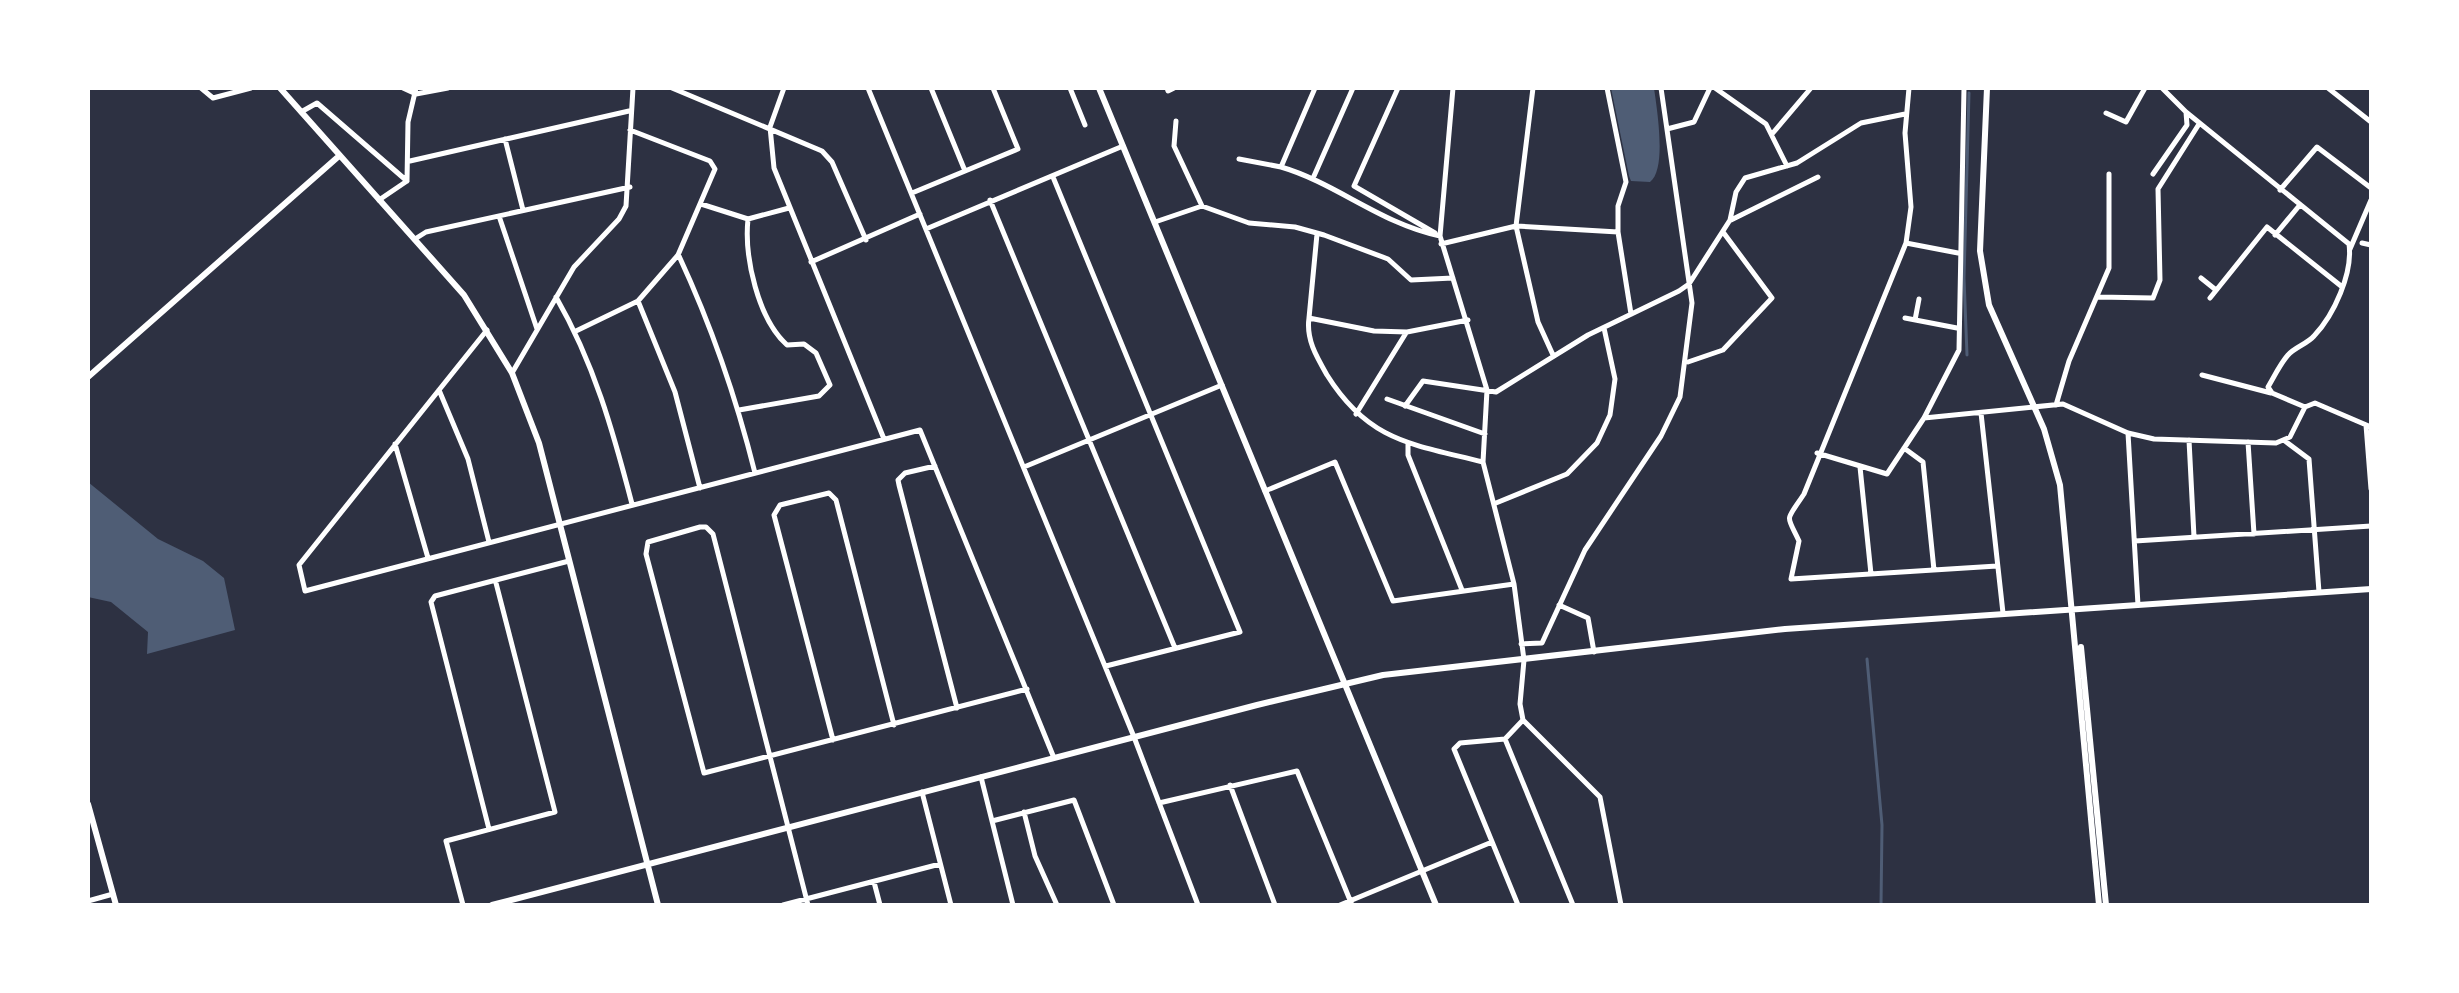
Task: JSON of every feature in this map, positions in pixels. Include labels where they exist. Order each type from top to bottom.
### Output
[{"type":"street","points":[[201,88],[213,98],[251,88]]},
{"type":"street","points":[[280,88],[464,295],[512,373],[539,443],[658,905]]},
{"type":"street","points":[[403,88],[416,91],[448,88]]},
{"type":"street","points":[[512,373],[556,297],[594,242],[619,219],[630,187],[629,111],[633,88]]},
{"type":"street","points":[[672,88],[812,144],[832,162],[866,240]]},
{"type":"street","points":[[784,88],[770,127],[774,168],[884,439]]},
{"type":"street","points":[[868,88],[1106,666],[1198,905]]},
{"type":"street","points":[[931,88],[965,171]]},
{"type":"street","points":[[912,193],[1018,149],[993,88]]},
{"type":"street","points":[[1070,88],[1085,125]]},
{"type":"street","points":[[1099,88],[1436,905]]},
{"type":"street","points":[[1167,88],[1168,91],[1174,88]]},
{"type":"street","points":[[1281,167],[1315,88]]},
{"type":"street","points":[[1314,176],[1353,88]]},
{"type":"street","points":[[1398,88],[1354,186],[1440,236]]},
{"type":"street","points":[[1453,88],[1440,236],[1487,390],[1483,462],[1496,503],[1514,584],[1524,660],[1520,704],[1523,720],[1600,797],[1620,904]]},
{"type":"street","points":[[1533,88],[1516,226],[1538,322],[1553,355]]},
{"type":"street","points":[[1607,88],[1626,182],[1618,206],[1618,232],[1631,314]]},
{"type":"street","points":[[1521,644],[1542,643],[1585,550],[1661,436],[1680,397],[1687,362],[1692,303],[1661,88]]},
{"type":"street","points":[[1667,129],[1694,122],[1712,88],[1766,124],[1787,166]]},
{"type":"street","points":[[1772,134],[1811,88]]},
{"type":"street","points":[[1909,88],[1905,114],[1911,207],[1906,243],[1817,453],[1804,494],[1788,519],[1788,528],[1799,541],[1791,579],[1997,566]]},
{"type":"street","points":[[1817,453],[1887,474],[1924,418],[1959,350],[1958,253],[1964,88]]},
{"type":"street","points":[[1987,88],[1980,251],[1985,287],[1995,323],[2035,408],[2060,485],[2106,905]]},
{"type":"street","points":[[2106,113],[2126,122],[2145,88]]},
{"type":"street","points":[[2162,88],[2199,124],[2349,244],[2349,275],[2341,286],[2335,306],[2321,326],[2289,355],[2268,387],[2272,393]]},
{"type":"street","points":[[2328,88],[2371,122]]},
{"type":"street","points":[[379,200],[407,181],[410,161],[408,122],[416,91]]},
{"type":"street","points":[[301,112],[317,103],[407,181]]},
{"type":"street","points":[[410,161],[629,111]]},
{"type":"street","points":[[2153,174],[2187,125],[2186,112]]},
{"type":"street","points":[[1405,406],[1423,381],[1496,392],[1553,355],[1689,284],[1730,220],[1736,192],[1745,178],[1787,166],[1849,128],[1905,114]]},
{"type":"street","points":[[1176,121],[1174,146],[1202,206]]},
{"type":"street","points":[[2098,297],[2107,300],[2153,298],[2157,294],[2160,280],[2158,189],[2199,124]]},
{"type":"street","points":[[576,331],[638,301],[678,255],[715,169],[710,161],[630,129]]},
{"type":"street","points":[[505,139],[523,210]]},
{"type":"street","points":[[926,229],[1123,146]]},
{"type":"street","points":[[2280,190],[2317,147],[2371,188]]},
{"type":"street","points":[[88,377],[339,156]]},
{"type":"street","points":[[1239,159],[1314,176],[1349,201],[1419,231],[1440,236]]},
{"type":"street","points":[[2056,405],[2069,361],[2109,268],[2109,174]]},
{"type":"street","points":[[1053,177],[1240,632],[1106,666]]},
{"type":"street","points":[[1730,220],[1818,177]]},
{"type":"street","points":[[415,239],[426,232],[630,187]]},
{"type":"street","points":[[990,200],[1175,648]]},
{"type":"street","points":[[2350,249],[2371,200]]},
{"type":"street","points":[[701,204],[748,219],[789,208]]},
{"type":"street","points":[[1155,222],[1202,206],[1249,223],[1295,227],[1388,259],[1411,280],[1453,278]]},
{"type":"street","points":[[2275,235],[2299,206]]},
{"type":"street","points":[[811,262],[920,214]]},
{"type":"street","points":[[499,216],[537,330]]},
{"type":"street","points":[[739,410],[819,396],[830,385],[816,353],[804,344],[787,345],[774,329],[750,270],[745,244],[748,219]]},
{"type":"street","points":[[1441,244],[1516,226],[1618,232]]},
{"type":"street","points":[[2210,298],[2267,227],[2341,286]]},
{"type":"street","points":[[1687,362],[1723,350],[1772,298],[1723,232]]},
{"type":"street","points":[[1317,234],[1307,335],[1330,379],[1356,414],[1408,443],[1483,462]]},
{"type":"street","points":[[1906,243],[1958,253]]},
{"type":"street","points":[[2362,243],[2371,245]]},
{"type":"street","points":[[678,255],[707,316],[739,410],[755,473]]},
{"type":"street","points":[[2201,278],[2216,290]]},
{"type":"street","points":[[556,297],[576,331],[607,409],[632,504]]},
{"type":"street","points":[[1915,320],[1919,299]]},
{"type":"street","points":[[638,301],[675,392],[700,488]]},
{"type":"street","points":[[1309,318],[1374,331],[1407,332],[1468,320]]},
{"type":"street","points":[[1905,318],[1957,328]]},
{"type":"street","points":[[1496,503],[1567,474],[1597,443],[1610,415],[1615,379],[1604,328]]},
{"type":"street","points":[[487,329],[299,565],[305,591],[920,430],[1054,758]]},
{"type":"street","points":[[1356,414],[1407,332]]},
{"type":"street","points":[[2202,375],[2272,393],[2305,407]]},
{"type":"street","points":[[1024,467],[1222,385]]},
{"type":"street","points":[[439,390],[468,459],[489,542]]},
{"type":"street","points":[[1387,399],[1485,434]]},
{"type":"street","points":[[2285,441],[2305,407],[2315,403],[2368,426],[2371,489]]},
{"type":"street","points":[[1924,418],[2056,405],[2073,408],[2128,433],[2189,440],[2285,441],[2309,459],[2319,592]]},
{"type":"street","points":[[1981,413],[2003,613]]},
{"type":"street","points":[[2128,433],[2138,605]]},
{"type":"street","points":[[2189,440],[2194,537]]},
{"type":"street","points":[[2248,442],[2254,534]]},
{"type":"street","points":[[1408,443],[1408,455],[1462,590]]},
{"type":"street","points":[[395,444],[428,558]]},
{"type":"street","points":[[1904,448],[1923,462],[1934,570]]},
{"type":"street","points":[[1265,491],[1335,462],[1393,601],[1514,584]]},
{"type":"street","points":[[935,466],[905,473],[898,480],[957,708]]},
{"type":"street","points":[[1860,467],[1871,574]]},
{"type":"street","points":[[833,740],[774,515],[780,505],[829,493],[836,500],[894,725]]},
{"type":"street","points":[[2135,541],[2371,526]]},
{"type":"street","points":[[808,902],[788,827],[770,757],[711,530],[700,527],[673,537],[653,538],[648,542],[646,554],[704,773],[770,757],[894,725],[1027,689]]},
{"type":"street","points":[[489,829],[431,606],[435,596],[496,583],[569,561]]},
{"type":"street","points":[[463,905],[446,841],[555,812],[496,583]]},
{"type":"street","points":[[492,905],[1345,683],[1814,626],[2371,589]]},
{"type":"street","points":[[1559,605],[1588,618],[1594,652]]},
{"type":"street","points":[[2074,608],[2099,905]]},
{"type":"street","points":[[1518,905],[1454,749],[1460,743],[1505,739],[1523,720]]},
{"type":"street","points":[[1505,739],[1573,905]]},
{"type":"street","points":[[1159,803],[1297,771],[1351,903]]},
{"type":"street","points":[[981,777],[1013,905]]},
{"type":"street","points":[[1230,785],[1275,905]]},
{"type":"street","points":[[922,792],[951,905]]},
{"type":"street","points":[[992,821],[1074,800],[1114,905]]},
{"type":"street","points":[[88,804],[116,905]]},
{"type":"street","points":[[1024,812],[1035,856],[1057,905]]},
{"type":"street","points":[[1340,905],[1492,842]]},
{"type":"street","points":[[783,905],[808,902],[940,864]]},
{"type":"street","points":[[874,882],[880,905]]},
{"type":"street","points":[[88,901],[113,894]]},
{"type":"water","points":[[1611,88],[1654,88],[1660,153],[1655,175],[1650,182],[1631,181]]},
{"type":"water","points":[[88,482],[158,539],[203,561],[224,578],[235,630],[147,654],[148,632],[111,602],[88,597]]},
{"type":"waterway","points":[[1967,355],[1964,278],[1969,93]]},
{"type":"waterway","points":[[1867,659],[1882,825],[1881,905]]}]
